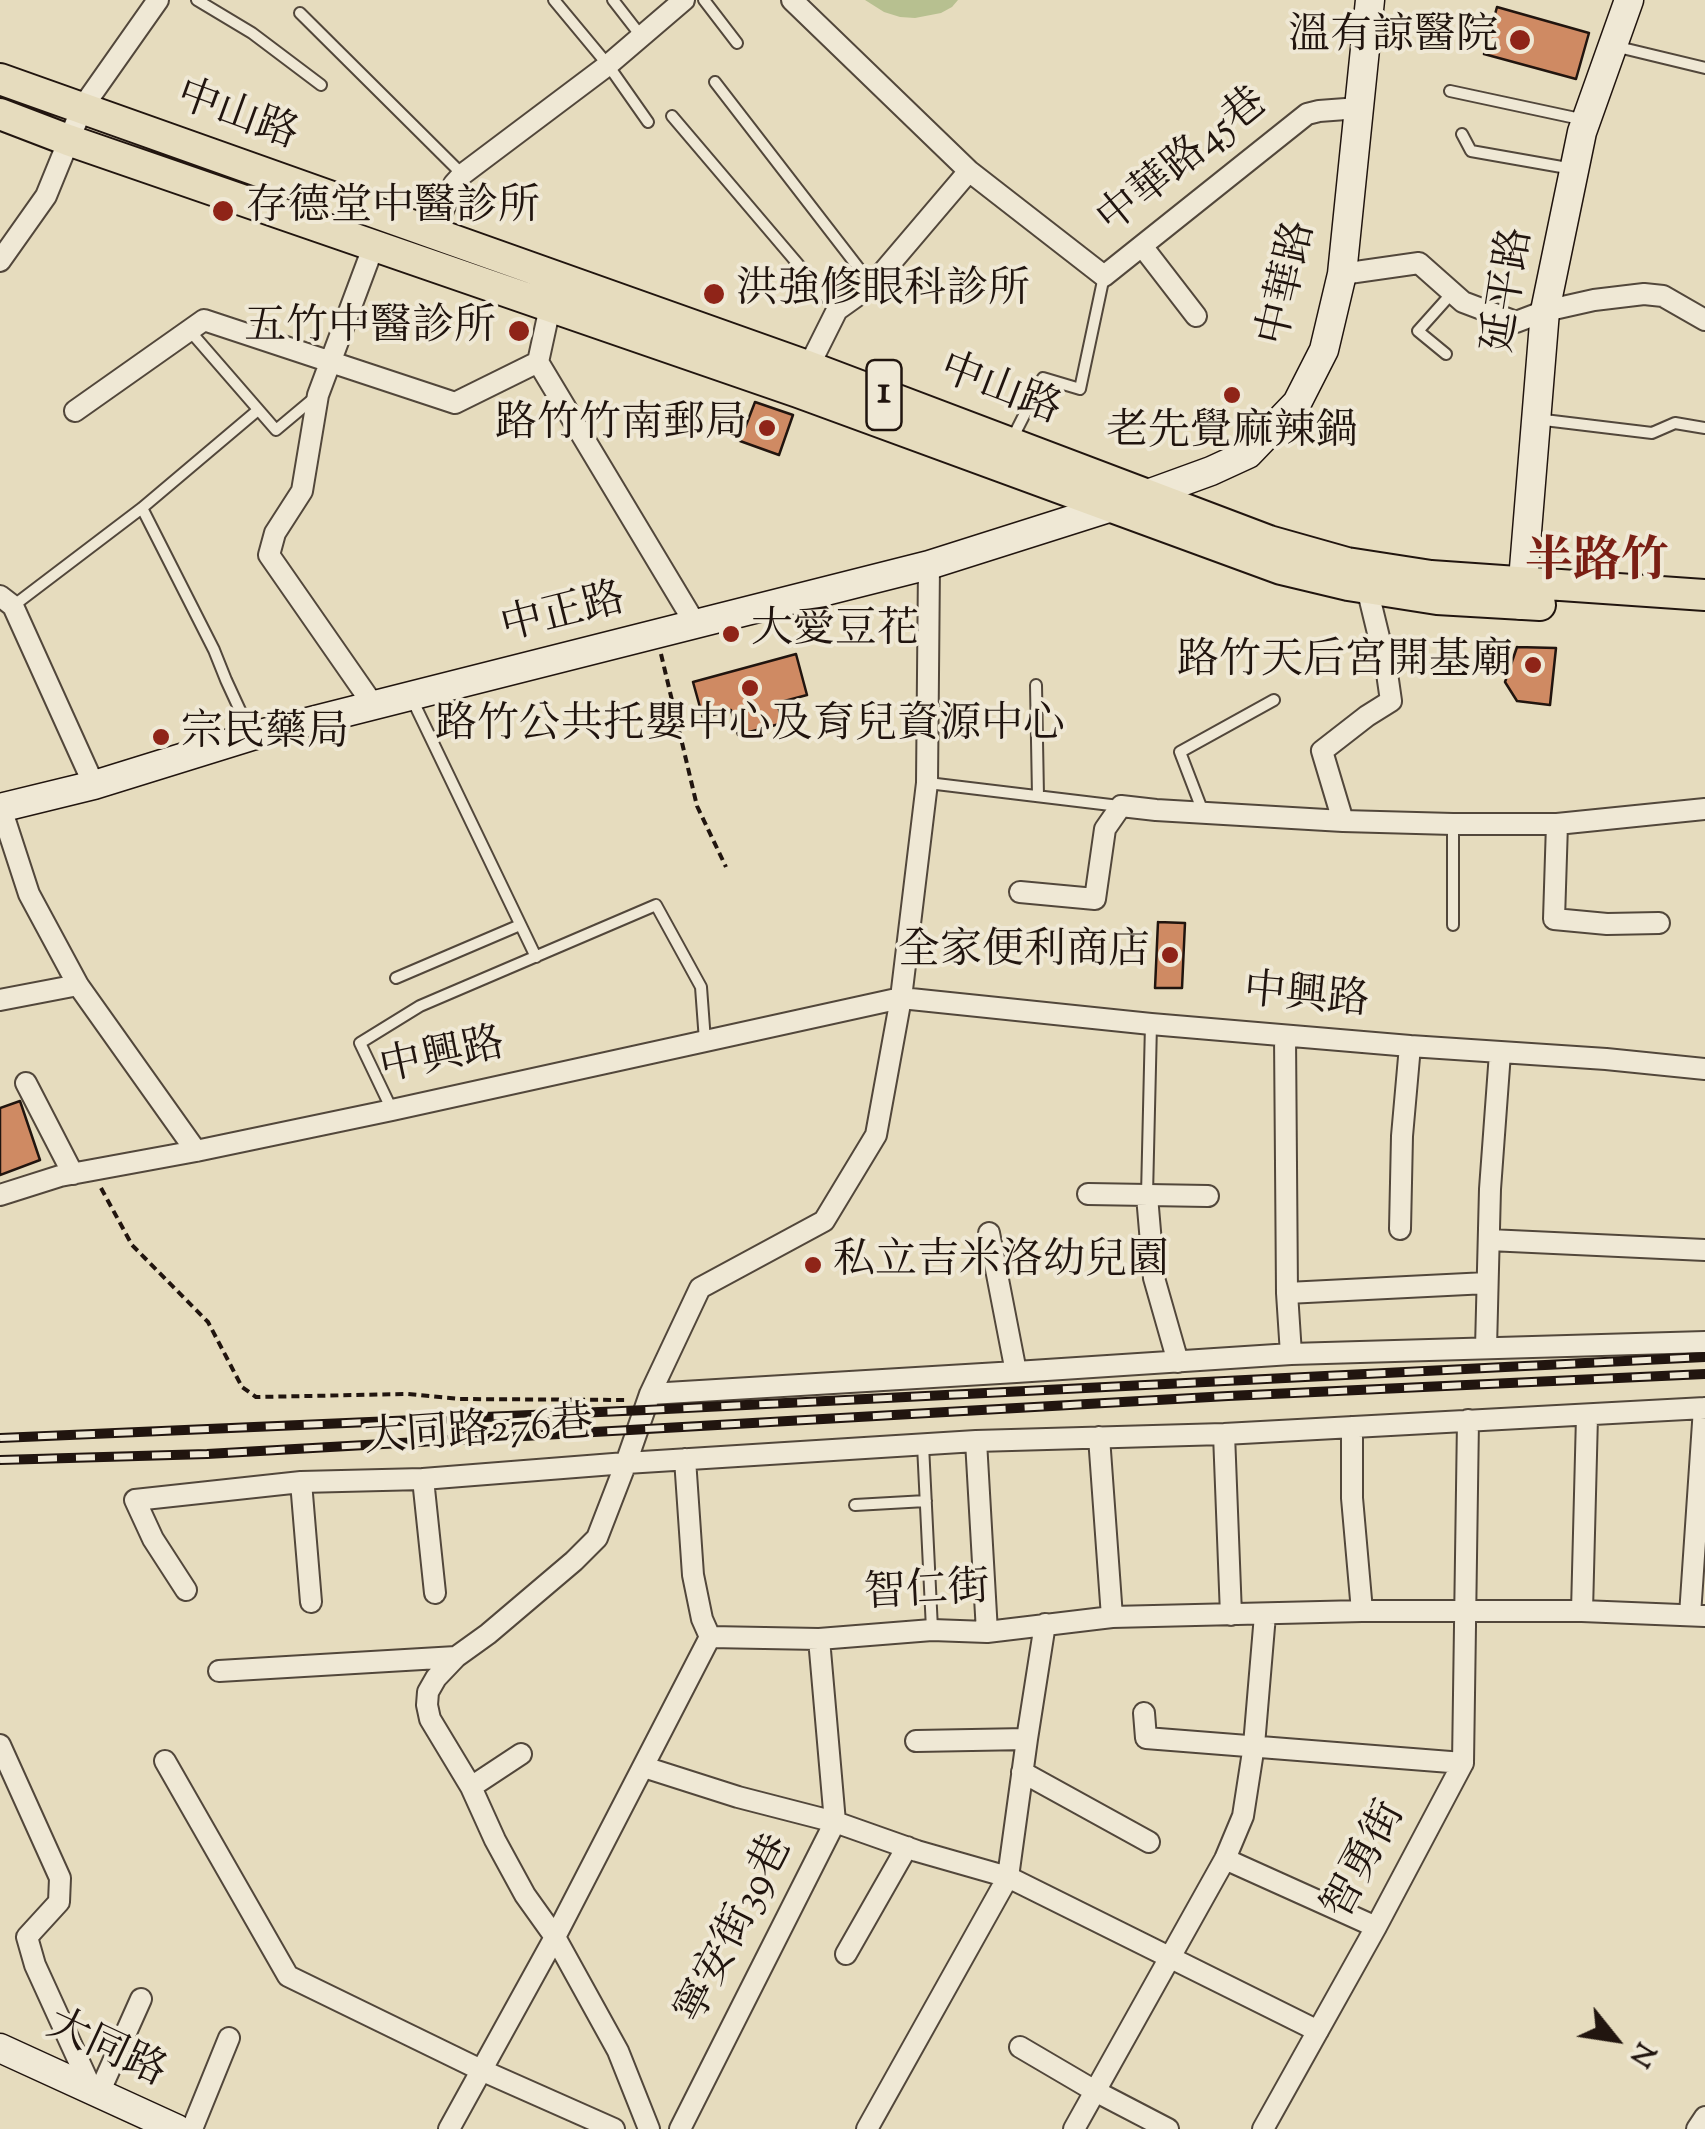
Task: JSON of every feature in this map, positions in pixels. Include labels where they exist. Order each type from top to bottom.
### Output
[{"type":"main road","name":"中山路","points":[[0,80],[432,235],[803,379],[1112,507],[1280,568],[1437,599],[1521,594],[1705,595]]},
{"type":"main road","name":"中山路","points":[[3,122],[68,140],[550,307],[1010,442],[1270,541],[1346,563],[1521,594],[1705,613]]},
{"type":"street","points":[[0,261],[46,196],[82,108],[158,0]]},
{"type":"street","points":[[432,235],[454,184],[463,174],[608,65],[684,0]]},
{"type":"street","points":[[792,0],[969,170],[1104,276]]},
{"type":"street","name":"中華路","points":[[1145,494],[1248,454],[1297,403],[1324,350],[1342,274],[1370,0]]},
{"type":"street","name":"延平路","points":[[1521,594],[1545,311],[1586,120],[1629,0]]},
{"type":"street","name":"中華路45巷","points":[[1104,276],[1308,114],[1359,108]]},
{"type":"street","points":[[803,379],[837,310],[872,285],[969,170]]},
{"type":"street","points":[[374,245],[318,395],[302,491],[275,533],[270,555],[374,706]]},
{"type":"street","points":[[1142,246],[1196,316]]},
{"type":"street","points":[[1342,274],[1419,263],[1463,302],[1516,322],[1594,300],[1644,294],[1663,296],[1705,320]]},
{"type":"street","points":[[550,307],[538,362],[696,625]]},
{"type":"street","points":[[75,410],[204,320],[455,404],[538,362]]},
{"type":"street","name":"中正路","points":[[1,808],[94,785],[252,736],[929,565],[1145,494]]},
{"type":"street","points":[[929,565],[926,782],[902,998],[876,1135],[824,1221],[700,1288],[649,1397],[626,1463],[976,1442],[1224,1434],[1705,1408],[1698,1616]]},
{"type":"street","points":[[1343,821],[1322,751],[1391,700],[1367,588]]},
{"type":"street","points":[[6,601],[94,785]]},
{"type":"street","points":[[1020,892],[1095,899],[1104,829],[1121,806],[1452,824],[1558,824],[1705,810]]},
{"type":"street","points":[[1,808],[30,894],[78,985],[196,1151]]},
{"type":"street","points":[[1558,824],[1554,919],[1658,923]]},
{"type":"street","points":[[0,1000],[78,985]]},
{"type":"street","name":"中興路","points":[[0,1195],[82,1172],[392,1110],[902,998],[1285,1036],[1705,1069]]},
{"type":"street","points":[[1285,1036],[1291,1354]]},
{"type":"street","points":[[1400,1229],[1402,1136],[1410,1046]]},
{"type":"street","points":[[1486,1348],[1500,1052]]},
{"type":"street","points":[[26,1083],[82,1172]]},
{"type":"street","points":[[1088,1194],[1208,1196]]},
{"type":"street","points":[[1147,1196],[1154,1278],[1178,1362]]},
{"type":"street","points":[[990,1233],[1016,1372]]},
{"type":"street","points":[[1489,1240],[1705,1250]]},
{"type":"street","points":[[1287,1293],[1487,1283]]},
{"type":"street","points":[[649,1397],[1291,1354],[1705,1342]]},
{"type":"street","points":[[1582,1611],[1587,1416]]},
{"type":"street","name":"智勇街","points":[[1263,2129],[1463,1763],[1468,1420]]},
{"type":"street","points":[[1352,1427],[1352,1498],[1362,1611]]},
{"type":"street","points":[[1224,1434],[1231,1614]]},
{"type":"street","points":[[1098,1437],[1112,1617]]},
{"type":"street","points":[[976,1442],[987,1632]]},
{"type":"street","points":[[449,2129],[555,1937],[710,1637],[693,1575],[685,1459]]},
{"type":"street","name":"大同路276巷","points":[[186,1590],[153,1539],[135,1500],[301,1482],[423,1478],[626,1463],[598,1538],[456,1657],[436,1678],[428,1692],[428,1706],[430,1719],[470,1786],[525,1895],[555,1937],[618,2051],[649,2129]]},
{"type":"street","points":[[423,1478],[435,1593]]},
{"type":"street","points":[[301,1482],[310,1602]]},
{"type":"street","name":"智仁街","points":[[710,1637],[987,1632],[1112,1617],[1362,1611],[1582,1611],[1698,1616]]},
{"type":"street","points":[[1074,2129],[1226,1859],[1243,1816],[1254,1745],[1265,1614]]},
{"type":"street","points":[[867,2129],[1008,1877],[1045,1624]]},
{"type":"street","points":[[644,1767],[835,1822],[819,1638]]},
{"type":"street","points":[[219,1671],[456,1657]]},
{"type":"street","points":[[1144,1713],[1146,1738],[1463,1763]]},
{"type":"street","points":[[916,1741],[1026,1739]]},
{"type":"street","points":[[0,1745],[60,1878],[59,1902],[27,1937],[35,1965],[96,2092]]},
{"type":"street","points":[[470,1786],[521,1754]]},
{"type":"street","points":[[165,1761],[288,1976],[614,2129]]},
{"type":"street","points":[[1022,1772],[1149,1842]]},
{"type":"street","name":"寧安街39巷","points":[[680,2129],[835,1822],[1008,1877],[1318,2030]]},
{"type":"street","points":[[846,1954],[907,1847]]},
{"type":"street","points":[[1226,1859],[1376,1927]]},
{"type":"street","points":[[96,2092],[141,1999]]},
{"type":"street","points":[[192,2129],[229,2038]]},
{"type":"street","points":[[1020,2047],[1095,2092],[1168,2129]]},
{"type":"street","name":"大同路","points":[[0,2048],[177,2129]]},
{"type":"street","points":[[1698,2129],[1705,2117]]},
{"type":"lane","points":[[198,0],[252,32],[321,85]]},
{"type":"lane","points":[[554,0],[608,65],[648,122]]},
{"type":"lane","points":[[613,0],[642,37]]},
{"type":"lane","points":[[704,0],[737,44]]},
{"type":"lane","points":[[300,12],[463,174]]},
{"type":"lane","points":[[1613,46],[1705,68]]},
{"type":"lane","points":[[715,82],[872,285]]},
{"type":"lane","points":[[1450,92],[1586,120]]},
{"type":"lane","points":[[672,116],[837,310]]},
{"type":"lane","points":[[1462,134],[1471,151],[1574,170]]},
{"type":"lane","name":"中華路45巷","points":[[1010,442],[1043,378],[1080,389],[1104,276]]},
{"type":"lane","points":[[1446,354],[1418,330],[1452,292]]},
{"type":"lane","points":[[190,331],[276,430],[318,395]]},
{"type":"lane","points":[[6,601],[142,508],[258,410]]},
{"type":"lane","points":[[1535,419],[1652,433],[1674,423],[1705,428]]},
{"type":"lane","points":[[142,508],[214,650],[252,736]]},
{"type":"lane","points":[[1036,685],[1038,796]]},
{"type":"lane","points":[[411,697],[536,957]]},
{"type":"lane","points":[[1203,813],[1180,752],[1274,700]]},
{"type":"lane","points":[[926,782],[1121,806]]},
{"type":"lane","points":[[1452,824],[1453,925]]},
{"type":"lane","points":[[392,1110],[360,1044],[420,1006],[656,905],[701,987],[705,1041]]},
{"type":"lane","points":[[396,978],[520,925]]},
{"type":"lane","points":[[1147,1196],[1151,1024]]},
{"type":"lane","points":[[923,1445],[932,1630]]},
{"type":"lane","points":[[856,1505],[926,1501]]},
{"type":"path","points":[[657,635],[697,806],[726,867]]},
{"type":"path","points":[[82,1172],[132,1245],[208,1322],[242,1387],[256,1397],[649,1397]]},
{"type":"green space","points":[[865,0],[958,0],[941,13],[915,18],[884,12]]},
{"type":"building","name":"溫有諒醫院","points":[[1497,7],[1589,33],[1576,79],[1484,54]]},
{"type":"building","name":"路竹竹南郵局","points":[[755,402],[793,415],[779,455],[740,441]]},
{"type":"building","name":"路竹天后宮開基廟","points":[[1517,647],[1556,648],[1550,705],[1517,701],[1505,682]]},
{"type":"building","name":"路竹公共托嬰中心及育兒資源中心","points":[[796,654],[807,695],[777,703],[783,723],[738,735],[731,710],[703,718],[693,682]]},
{"type":"building","name":"全家便利商店","points":[[1158,922],[1185,923],[1182,988],[1155,988]]},
{"type":"building","points":[[20,1101],[40,1160],[0,1175],[0,1108]]},
{"type":"railway","points":[[0,1438],[1705,1357]]},
{"type":"railway","points":[[0,1460],[207,1454],[1228,1396],[1705,1374]]},
{"type":"place","name":"溫有諒醫院","points":[[1520,40]]},
{"type":"place","name":"存德堂中醫診所","points":[[223,211]]},
{"type":"place","name":"洪強修眼科診所","points":[[714,294]]},
{"type":"place","name":"五竹中醫診所","points":[[519,331]]},
{"type":"place","name":"老先覺麻辣鍋","points":[[1232,395]]},
{"type":"place","name":"路竹竹南郵局","points":[[767,428]]},
{"type":"place","name":"大愛豆花","points":[[731,634]]},
{"type":"place","name":"路竹天后宮開基廟","points":[[1533,665]]},
{"type":"place","name":"路竹公共托嬰中心及育兒資源中心","points":[[750,688]]},
{"type":"place","name":"宗民藥局","points":[[161,737]]},
{"type":"place","name":"全家便利商店","points":[[1170,955]]},
{"type":"place","name":"私立吉米洛幼兒園","points":[[813,1265]]},
{"type":"district","name":"半路竹","points":[[1597,567]]}]
